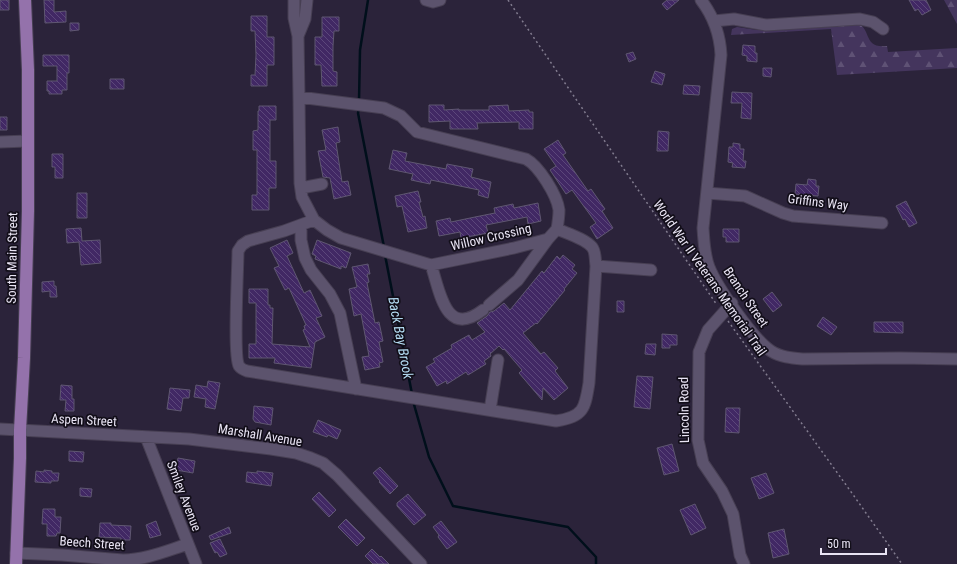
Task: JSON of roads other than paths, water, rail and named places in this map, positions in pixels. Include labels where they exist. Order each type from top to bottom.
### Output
[{"type":"main road","name":"South Main Street","points":[[16,559],[24,358],[28,141],[28,70],[25,0]]},
{"type":"street","name":"Willow Crossing","points":[[294,0],[294,18],[298,36],[301,188],[302,197],[314,220],[327,230],[342,238],[431,265],[514,248],[548,239],[558,229]]},
{"type":"street","name":"Willow Crossing","points":[[298,36],[306,19],[307,0]]},
{"type":"street","points":[[426,0],[433,2],[440,0]]},
{"type":"street","name":"Branch Street","points":[[701,0],[714,21],[720,39],[722,55],[703,228],[704,248],[711,272],[754,335],[775,353],[789,358],[957,359]]},
{"type":"street","points":[[714,21],[734,19],[766,25],[860,19],[873,22],[883,29]]},
{"type":"street","points":[[299,97],[384,108],[401,116],[417,132],[526,159],[532,162],[555,197],[559,210],[558,229],[585,242],[592,248],[595,254],[596,266],[589,383],[586,401],[582,410],[575,416],[565,420],[556,421],[242,369],[238,366],[236,348],[238,251],[242,245],[248,241],[284,231],[314,220]]},
{"type":"street","points":[[0,142],[28,141]]},
{"type":"street","points":[[301,188],[322,184]]},
{"type":"street","name":"Griffins Way","points":[[707,193],[745,196],[788,215],[882,223]]},
{"type":"street","points":[[301,225],[305,258],[311,270],[330,294],[340,313],[356,389]]},
{"type":"street","points":[[431,265],[445,308],[451,315],[462,320],[470,318],[486,308],[518,280],[548,239]]},
{"type":"street","points":[[596,266],[651,270]]},
{"type":"street","name":"Lincoln Road","points":[[732,304],[722,313],[708,330],[699,352],[698,440],[703,463],[722,491],[733,514],[740,555],[744,564]]},
{"type":"street","points":[[490,410],[498,360]]},
{"type":"street","name":"Aspen Street","points":[[0,429],[146,438]]},
{"type":"street","name":"Smiley Avenue","points":[[146,438],[196,564]]},
{"type":"street","name":"Marshall Avenue","points":[[146,438],[189,439],[271,449],[296,453],[323,463],[337,475],[421,564]]},
{"type":"street","name":"Beech Street","points":[[16,559],[62,555],[132,560],[188,544]]},
{"type":"waterway","name":"Back Bay Brook","points":[[359,101],[360,50],[368,0]]},
{"type":"waterway","name":"Back Bay Brook","points":[[359,108],[358,113],[384,247]]},
{"type":"waterway","name":"Back Bay Brook","points":[[385,255],[412,394]]},
{"type":"waterway","name":"Back Bay Brook","points":[[413,401],[429,457],[453,506],[568,527],[596,557],[596,564]]}]
